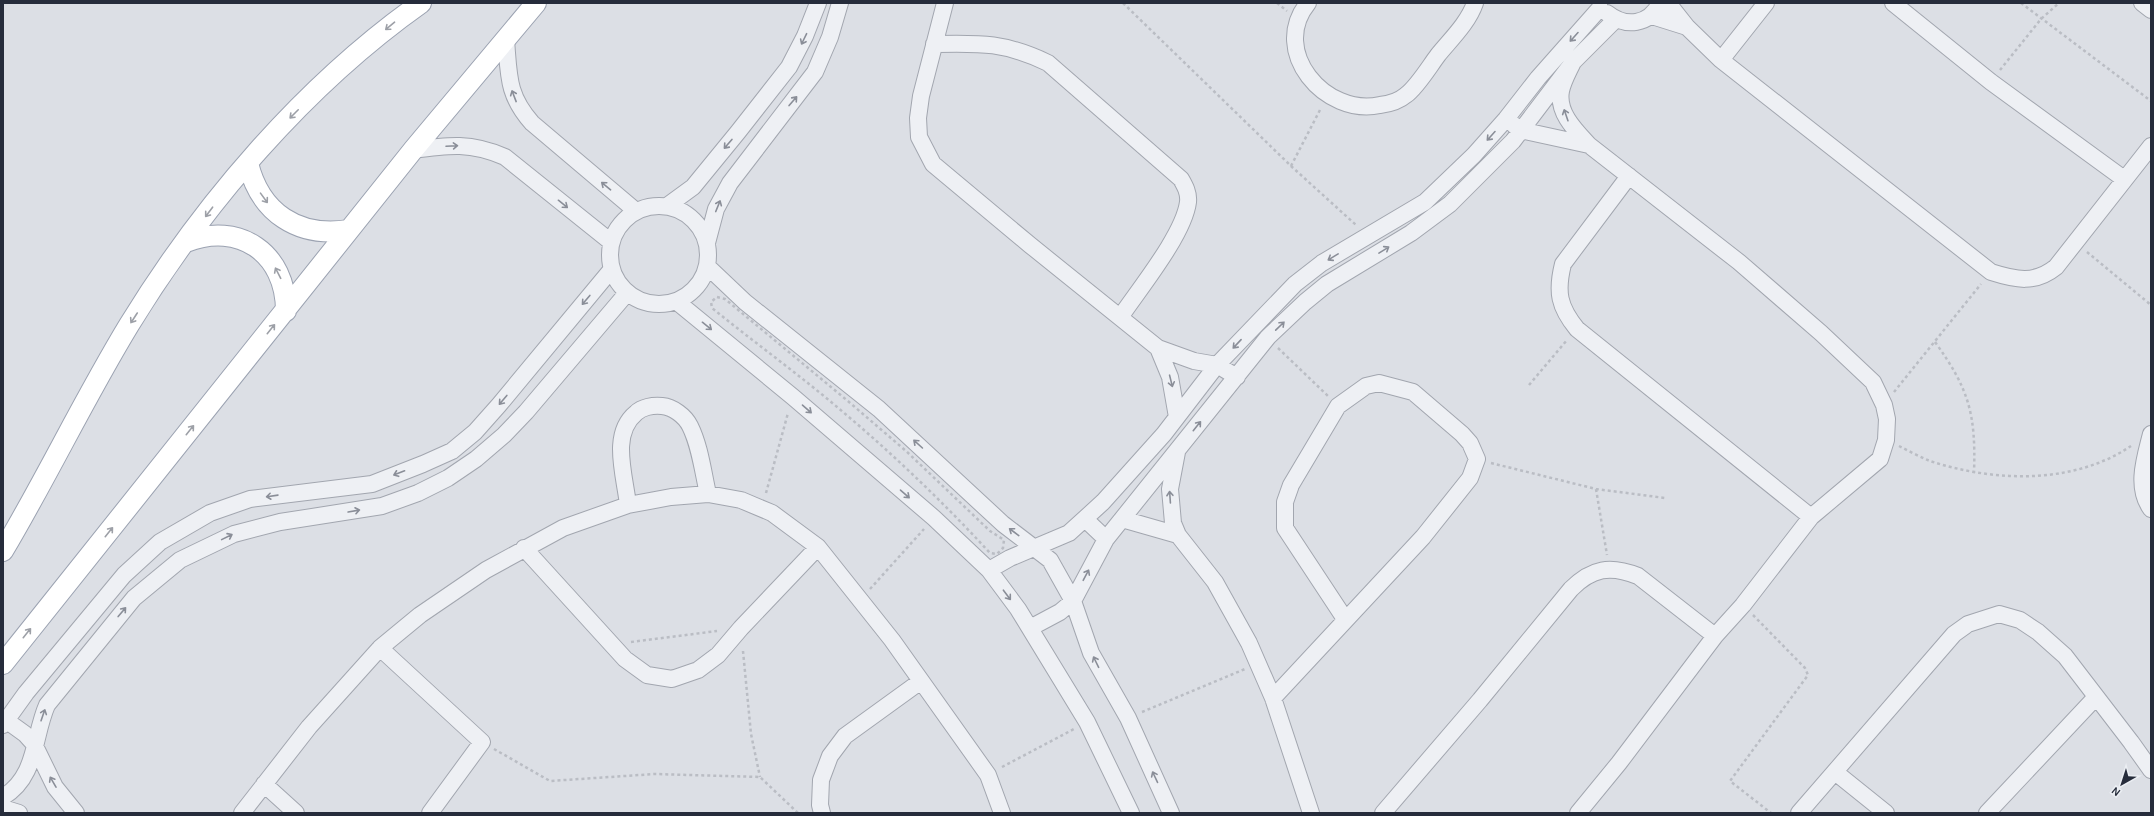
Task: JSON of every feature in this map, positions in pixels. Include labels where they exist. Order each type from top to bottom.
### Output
[{"type":"main road","points":[[3,551],[55,461],[129,326],[186,242],[248,163],[284,124],[331,78],[398,19],[421,3]]},
{"type":"main road","points":[[3,664],[413,150],[536,3]]},
{"type":"main road","points":[[248,163],[256,186],[262,197],[279,215],[289,222],[300,227],[325,232],[349,230]]},
{"type":"main road","points":[[186,242],[198,237],[225,235],[238,238],[261,251],[278,272],[283,284],[286,311]]},
{"type":"street","points":[[667,206],[693,187],[789,66],[805,36],[818,3]]},
{"type":"street","points":[[707,243],[696,223],[688,215],[667,206],[656,205],[636,211],[620,224],[611,242],[609,256],[611,270],[618,283],[627,293],[638,300],[651,304],[664,304],[676,301],[696,288],[703,278],[707,266],[707,243],[716,209],[730,183],[815,72],[830,36],[840,3]]},
{"type":"street","points":[[945,3],[921,96],[918,118],[919,137],[933,164],[1030,245],[1121,316],[1158,348],[1184,358],[1217,365],[1237,377]]},
{"type":"street","points":[[1308,3],[1300,13],[1296,30],[1296,47],[1301,64],[1310,80],[1338,101],[1355,106],[1373,107],[1390,103],[1406,95],[1466,19],[1475,3]]},
{"type":"street","points":[[1668,3],[1687,26],[1721,60],[1991,272],[2018,279],[2034,278],[2046,275],[2056,267],[2151,146]]},
{"type":"street","points":[[1721,60],[1766,3]]},
{"type":"street","points":[[1892,3],[1991,82],[2124,180]]},
{"type":"street","points":[[2142,3],[2151,10]]},
{"type":"street","points":[[989,570],[1010,558],[1069,533],[1085,519],[1103,502],[1164,434],[1217,365],[1295,284],[1322,263],[1425,202],[1474,155],[1506,119],[1538,78],[1600,5],[1616,20],[1629,23],[1637,22],[1656,9],[1687,26]]},
{"type":"street","points":[[1030,628],[1060,612],[1073,601],[1106,539],[1268,337],[1305,302],[1327,284],[1411,233],[1450,204],[1513,141],[1573,62],[1616,20]]},
{"type":"street","points":[[506,40],[512,94],[520,110],[532,123],[636,211]]},
{"type":"street","points":[[934,44],[999,45],[1024,52],[1048,63],[1181,179],[1187,190],[1189,201],[1180,227],[1121,316]]},
{"type":"street","points":[[1573,62],[1561,92],[1562,104],[1569,123],[1589,145],[1739,262],[1821,333],[1873,382],[1884,405],[1887,419],[1886,440],[1880,459],[1811,517],[1743,605],[1715,636],[1619,763],[1578,813]]},
{"type":"street","points":[[1506,119],[1520,130],[1589,145]]},
{"type":"street","points":[[413,150],[452,145],[470,145],[488,149],[505,157],[611,242]]},
{"type":"street","points":[[1629,176],[1563,264],[1559,281],[1560,299],[1566,316],[1577,330],[1811,517]]},
{"type":"street","points":[[707,266],[745,302],[879,408],[1003,524],[1050,560],[1073,601],[1091,653],[1128,718],[1171,813]]},
{"type":"street","points":[[76,813],[55,787],[34,744],[25,734],[5,723],[26,693],[119,580],[160,542],[210,513],[250,499],[372,484],[452,451],[475,432],[499,405],[611,270]]},
{"type":"street","points":[[3,797],[17,786],[27,770],[36,749],[42,716],[47,705],[134,598],[158,577],[180,560],[234,534],[280,522],[382,506],[418,493],[448,478],[476,459],[504,435],[627,293]]},
{"type":"street","points":[[676,301],[793,397],[934,518],[989,570],[1018,609],[1087,722],[1131,813]]},
{"type":"street","points":[[1158,348],[1170,377],[1177,417]]},
{"type":"street","points":[[1273,698],[1344,619],[1370,595],[1423,537],[1470,478],[1477,459],[1476,452],[1462,434],[1413,392],[1379,383],[1366,386],[1338,406],[1291,485],[1285,502],[1285,528],[1344,619]]},
{"type":"street","points":[[628,505],[620,440],[623,429],[629,418],[638,411],[649,406],[661,406],[673,409],[683,416],[690,425],[708,494]]},
{"type":"street","points":[[1164,434],[1178,450]]},
{"type":"street","points":[[2145,438],[2142,471],[2143,489],[2151,509]]},
{"type":"street","points":[[1178,450],[1170,489],[1173,523],[1178,535],[1215,582],[1249,643],[1273,698],[1311,813]]},
{"type":"street","points":[[242,813],[309,727],[380,648],[420,615],[486,570],[563,528],[628,505],[671,497],[708,494],[741,500],[772,513],[818,547],[892,640],[988,775],[1002,813]]},
{"type":"street","points":[[1085,519],[1106,539]]},
{"type":"street","points":[[1122,520],[1178,535]]},
{"type":"street","points":[[524,548],[625,659],[647,674],[672,679],[686,676],[709,663],[725,649],[741,628],[818,547]]},
{"type":"street","points":[[1383,813],[1480,700],[1571,589],[1581,579],[1594,572],[1609,569],[1624,570],[1638,576],[1715,636]]},
{"type":"street","points":[[1799,813],[1954,634],[1968,624],[1999,614],[2020,620],[2038,632],[2065,656],[2132,742],[2151,770]]},
{"type":"street","points":[[380,648],[482,742],[430,813]]},
{"type":"street","points":[[822,813],[820,805],[821,780],[830,756],[841,741],[845,736],[921,681]]},
{"type":"street","points":[[1987,813],[2096,697]]},
{"type":"street","points":[[1835,772],[1886,813]]},
{"type":"street","points":[[264,784],[296,813]]},
{"type":"street","points":[[3,808],[19,813]]},
{"type":"path","points":[[1123,3],[1292,166],[1368,236]]},
{"type":"path","points":[[2021,3],[2151,101]]},
{"type":"path","points":[[1991,82],[2041,19],[2059,3]]},
{"type":"path","points":[[1292,166],[1328,95]]},
{"type":"path","points":[[2076,242],[2151,305]]},
{"type":"path","points":[[1884,405],[1991,272]]},
{"type":"path","points":[[717,296],[725,299],[906,451],[990,531],[1004,540],[1003,548],[997,554],[990,553],[981,544],[956,516],[904,465],[843,412],[712,308],[711,302],[717,296]]},
{"type":"path","points":[[1530,385],[1577,330]]},
{"type":"path","points":[[1268,337],[1338,406]]},
{"type":"path","points":[[1935,342],[1955,370],[1969,403],[1975,438],[1974,473]]},
{"type":"path","points":[[761,509],[793,397]]},
{"type":"path","points":[[1886,440],[1929,460],[1974,473],[2020,477],[2068,472],[2112,459],[2145,438]]},
{"type":"path","points":[[1477,459],[1596,489],[1665,498]]},
{"type":"path","points":[[1596,489],[1609,569]]},
{"type":"path","points":[[860,600],[934,518]]},
{"type":"path","points":[[1743,605],[1808,673],[1808,678],[1730,781],[1771,813]]},
{"type":"path","points":[[611,645],[741,628],[751,734],[760,777],[798,813]]},
{"type":"path","points":[[1128,718],[1258,664]]},
{"type":"path","points":[[988,775],[1087,722]]},
{"type":"path","points":[[482,742],[550,781],[654,774],[760,777]]}]
